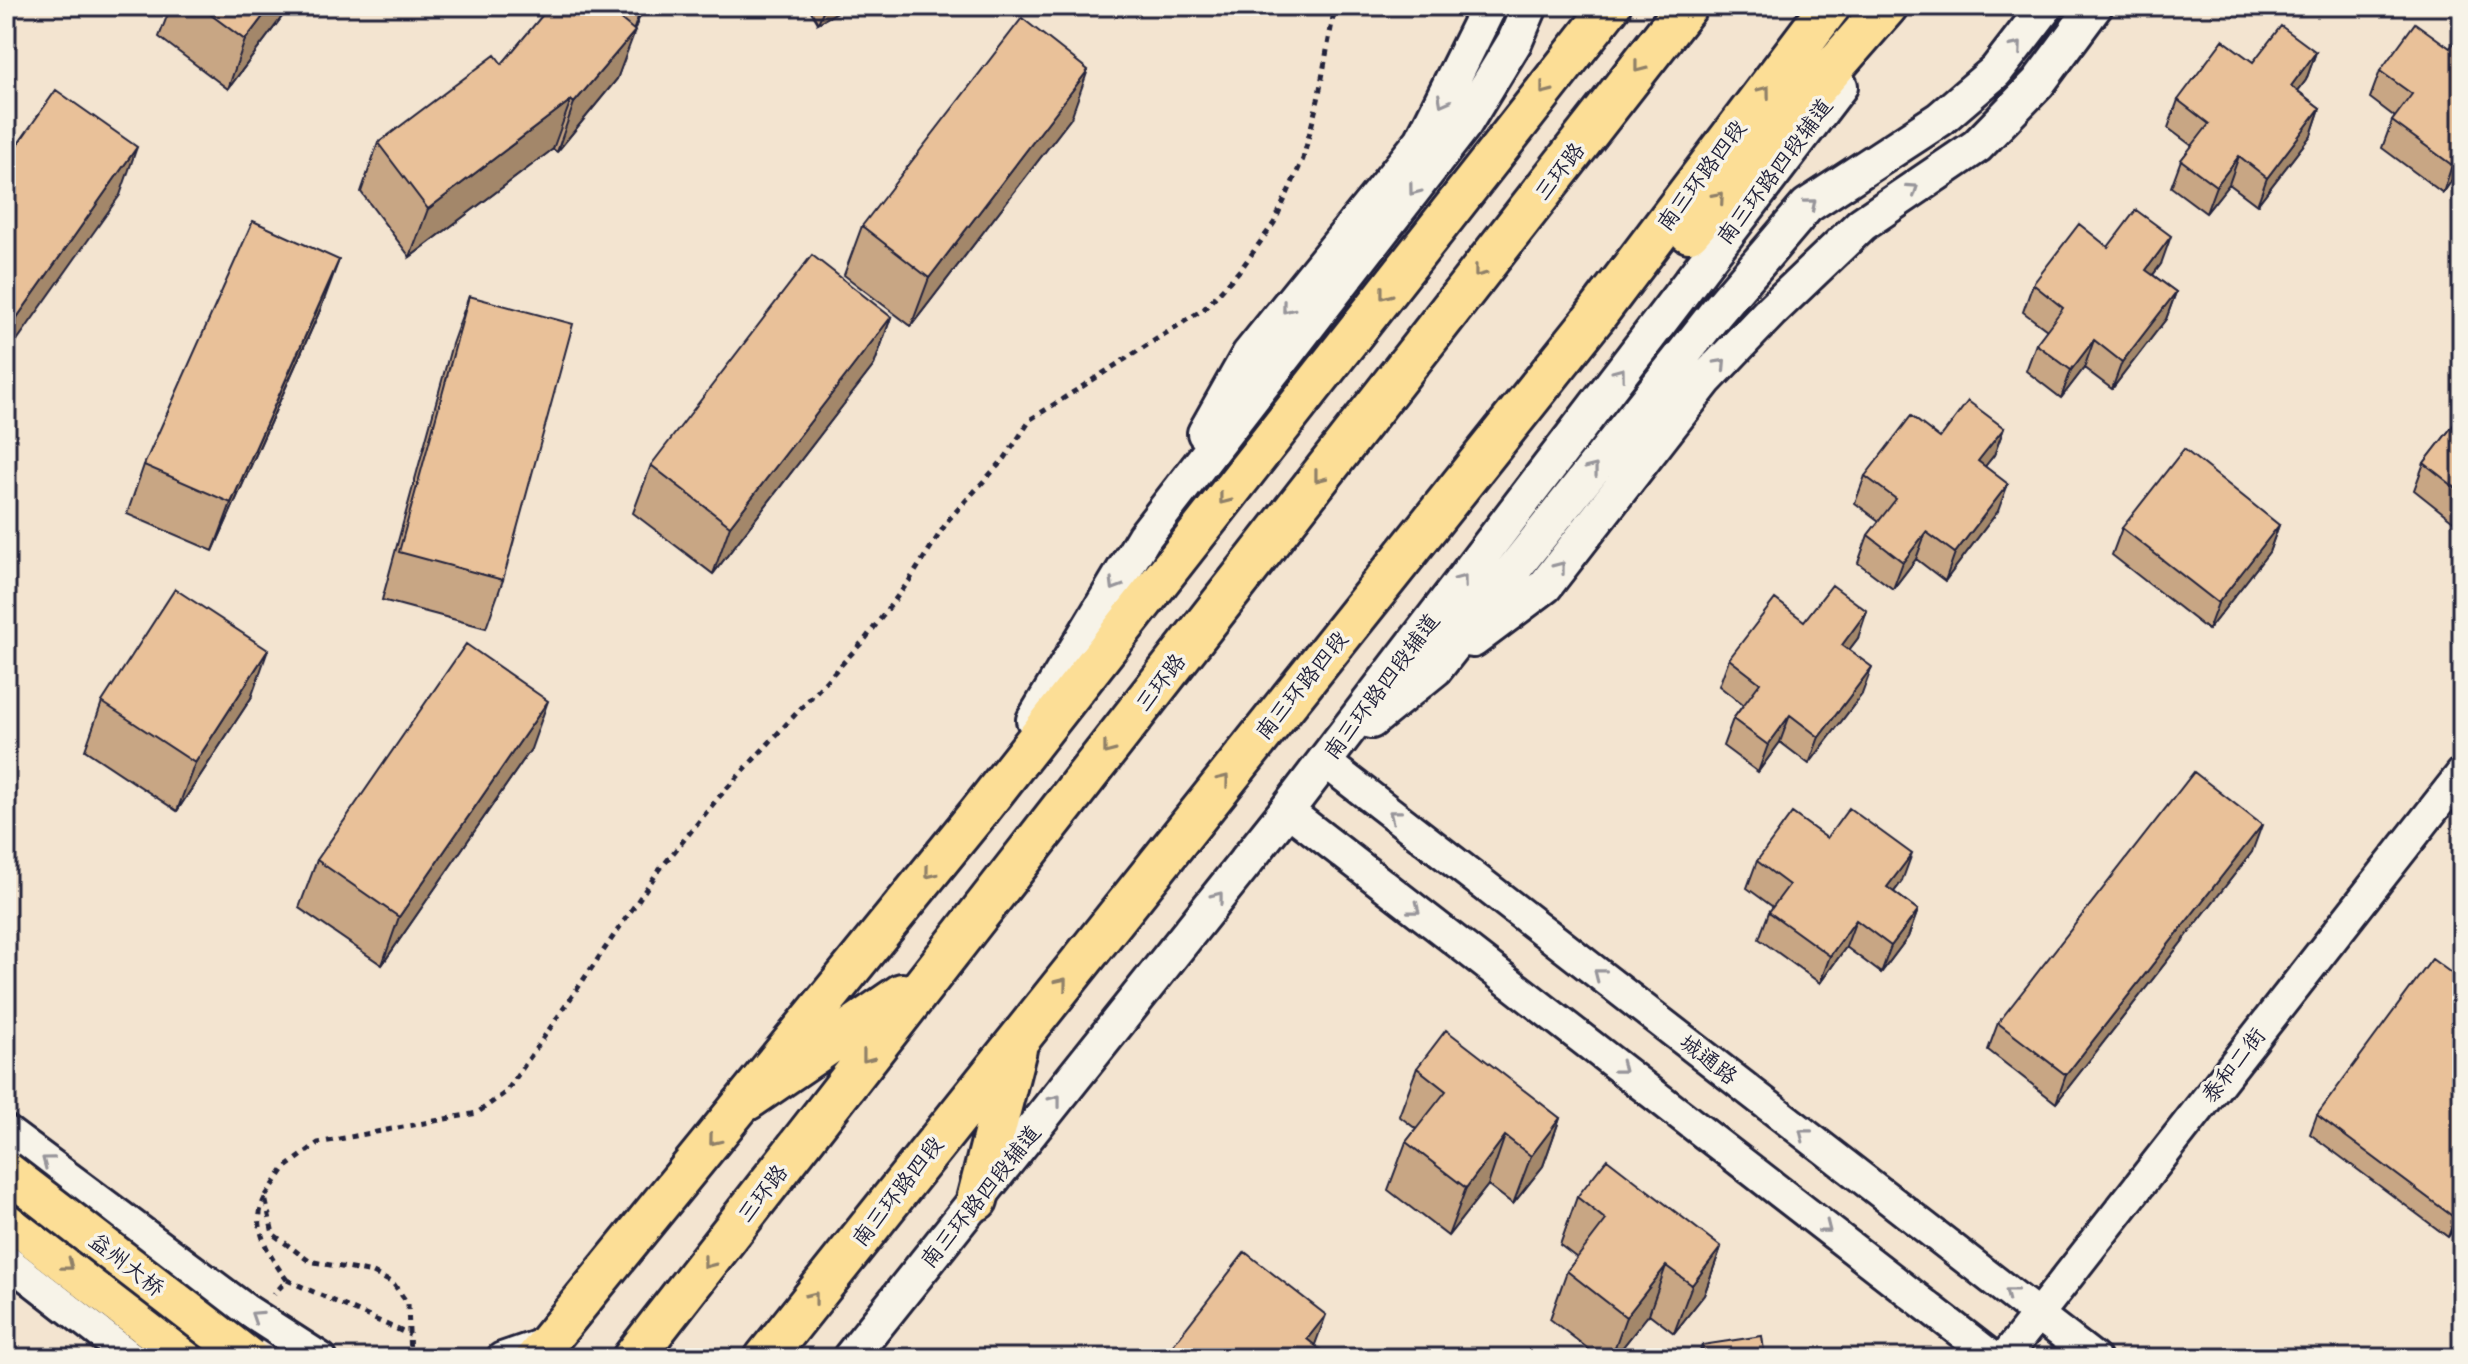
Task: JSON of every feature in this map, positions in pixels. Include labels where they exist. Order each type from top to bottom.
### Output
[{"type":"highway","name":"三环路","points":[[633,1358],[1687,6]]},
{"type":"highway","name":"南三环路四段","points":[[765,1358],[1594,318],[1830,6]]},
{"type":"highway","points":[[1391,572],[1887,6]]},
{"type":"highway","points":[[747,1100],[932,973]]},
{"type":"highway","points":[[977,1200],[1020,1036]]},
{"type":"main road","points":[[979,812],[1249,355],[1422,141],[1489,6]]},
{"type":"main road","points":[[1144,537],[1465,123],[1515,41],[1530,6]]},
{"type":"main road","points":[[542,1350],[979,812],[1611,6]]},
{"type":"main road","name":"南三环路四段辅道","points":[[850,1358],[1287,810],[1901,6]]},
{"type":"main road","points":[[1435,669],[1715,314],[1807,206],[1940,119],[1996,71],[2046,6]]},
{"type":"main road","points":[[1324,761],[1435,669],[1545,586],[1705,380],[1862,224],[1977,146],[2038,83],[2095,6]]},
{"type":"main road","name":"益州大桥","points":[[6,1171],[249,1358]]},
{"type":"main road","name":"益州大桥","points":[[6,1217],[188,1358]]},
{"type":"street","name":"城通路","points":[[1324,761],[2094,1358]]},
{"type":"street","name":"泰和二街","points":[[2004,1358],[2462,773]]},
{"type":"street","points":[[1287,810],[1994,1358]]},
{"type":"street","points":[[6,1131],[245,1309],[321,1358]]},
{"type":"street","points":[[6,1260],[132,1358]]},
{"type":"street","points":[[502,1358],[542,1350]]},
{"type":"path","points":[[410,1358],[408,1304],[393,1283],[373,1273],[309,1261],[273,1234],[265,1197],[284,1169],[318,1143],[477,1113],[506,1092],[657,873],[718,798],[866,638],[949,519],[1005,458],[1031,419],[1204,309],[1241,269],[1274,223],[1303,159],[1318,100],[1335,6]]},
{"type":"path","points":[[287,1280],[410,1335]]},
{"type":"building","points":[[199,6],[271,6],[245,40]]},
{"type":"building","points":[[550,6],[605,6],[635,31],[574,103],[571,100],[428,209],[378,143],[495,55],[502,64]]},
{"type":"building","points":[[1022,18],[1088,70],[929,278],[862,226]]},
{"type":"building","points":[[2415,23],[2450,48],[2462,32],[2462,152],[2452,165],[2392,121],[2412,94],[2380,71]]},
{"type":"building","points":[[2281,26],[2316,52],[2291,86],[2320,108],[2267,178],[2239,156],[2216,186],[2181,160],[2209,124],[2178,100],[2223,40],[2253,62]]},
{"type":"building","points":[[56,90],[137,147],[6,333],[6,161]]},
{"type":"building","points":[[2136,210],[2171,236],[2146,270],[2176,292],[2122,362],[2094,340],[2071,370],[2036,344],[2063,308],[2033,284],[2079,224],[2108,247]]},
{"type":"building","points":[[253,221],[339,260],[231,503],[144,465]]},
{"type":"building","points":[[812,255],[891,317],[730,526],[651,465]]},
{"type":"building","points":[[469,296],[573,324],[503,580],[399,552]]},
{"type":"building","points":[[1968,401],[2004,428],[1978,461],[2008,484],[1955,553],[1926,532],[1903,562],[1868,535],[1896,499],[1865,476],[1911,416],[1940,438]]},
{"type":"building","points":[[2462,414],[2462,493],[2424,463]]},
{"type":"building","points":[[2184,449],[2279,525],[2218,603],[2122,528]]},
{"type":"building","points":[[1832,585],[1867,611],[1842,645],[1872,667],[1819,737],[1790,715],[1768,745],[1733,719],[1760,683],[1729,659],[1775,599],[1804,621]]},
{"type":"building","points":[[175,589],[268,650],[195,763],[102,702]]},
{"type":"building","points":[[466,644],[548,701],[399,917],[317,860]]},
{"type":"building","points":[[2194,772],[2262,825],[2066,1075],[1998,1023]]},
{"type":"building","points":[[1849,808],[1912,854],[1887,887],[1918,910],[1891,946],[1856,920],[1830,956],[1769,912],[1789,885],[1757,861],[1792,813],[1827,838]]},
{"type":"building","points":[[2432,959],[2462,981],[2462,1209],[2455,1218],[2317,1115]]},
{"type":"building","points":[[1446,1030],[1560,1118],[1531,1156],[1505,1136],[1466,1188],[1406,1142],[1446,1091],[1417,1068]]},
{"type":"building","points":[[1607,1159],[1721,1247],[1692,1285],[1666,1266],[1626,1317],[1567,1271],[1606,1220],[1577,1197]]},
{"type":"building","points":[[1245,1252],[1326,1315],[1307,1339],[1331,1358],[1163,1358]]},
{"type":"building","points":[[1762,1336],[1765,1358],[1704,1358],[1702,1345]]}]
